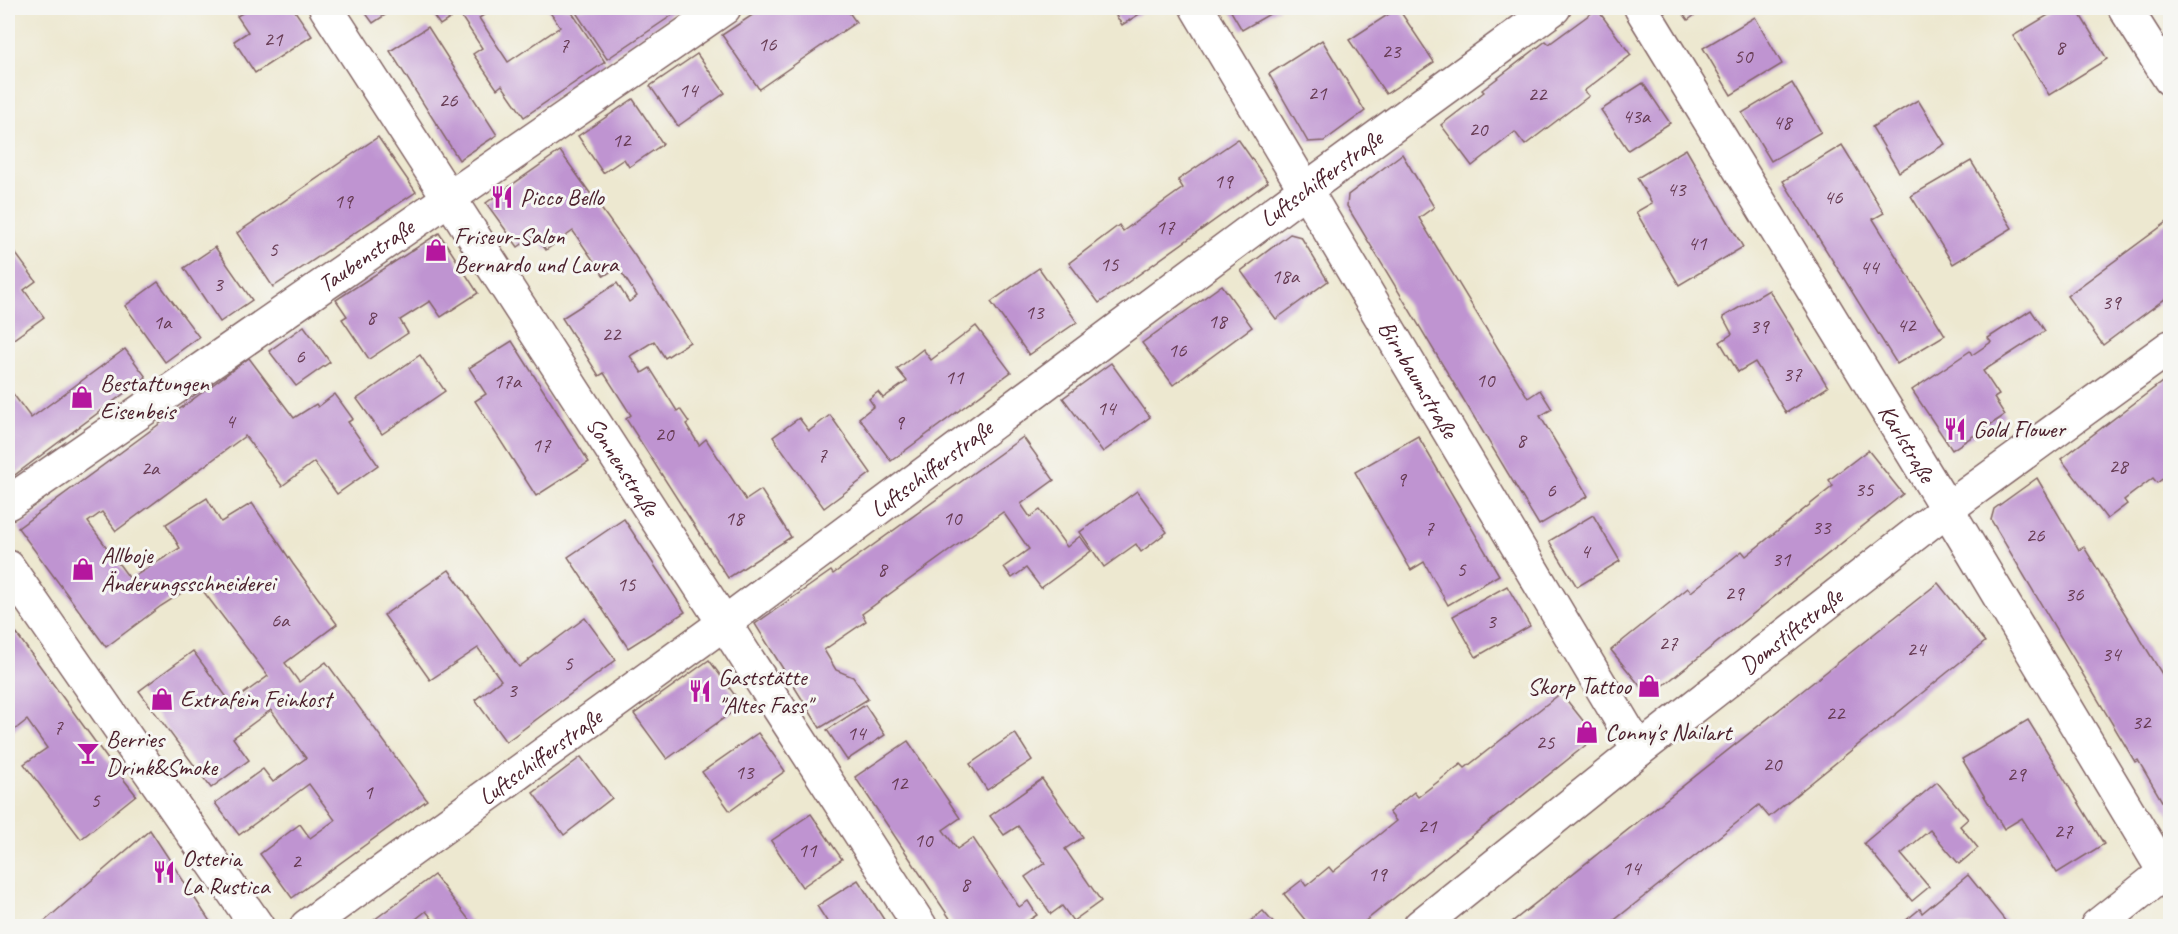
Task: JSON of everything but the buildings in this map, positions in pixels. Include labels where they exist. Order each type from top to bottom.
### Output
[{"type":"street","name":"Sonnenstraße","points":[[326,8],[920,927]]},
{"type":"street","name":"Taubenstraße","points":[[8,503],[724,8]]},
{"type":"street","name":"Birnbaumstraße","points":[[1197,8],[1639,750]]},
{"type":"street","name":"Luftschifferstraße","points":[[307,927],[723,624],[1305,190],[1554,8]]},
{"type":"street","name":"Karlstraße","points":[[1641,8],[2168,876]]},
{"type":"street","points":[[2125,8],[2170,79]]},
{"type":"street","name":"Domstiftstraße","points":[[1420,927],[1639,750],[1947,509],[2170,348]]},
{"type":"street","points":[[8,567],[257,927]]},
{"type":"street","points":[[2097,927],[2168,876]]},
{"type":"place","name":"Picco Bello","points":[[502,197]]},
{"type":"place","name":"Friseur-Salon Bernardo und Laura","points":[[436,250]]},
{"type":"place","name":"Bestattungen Eisenbeis","points":[[82,397]]},
{"type":"place","name":"Gold Flower","points":[[1955,429]]},
{"type":"place","name":"Allboje Änderungsschneiderei","points":[[83,569]]},
{"type":"place","name":"Skorp Tattoo","points":[[1649,686]]},
{"type":"place","name":"Gaststätte \"Altes Fass\"","points":[[700,691]]},
{"type":"place","name":"Extrafein Feinkost","points":[[162,699]]},
{"type":"place","name":"Conny's Nailart","points":[[1587,732]]},
{"type":"place","name":"Berries Drink&Smoke","points":[[88,753]]},
{"type":"place","name":"Osteria La Rustica","points":[[164,872]]}]
